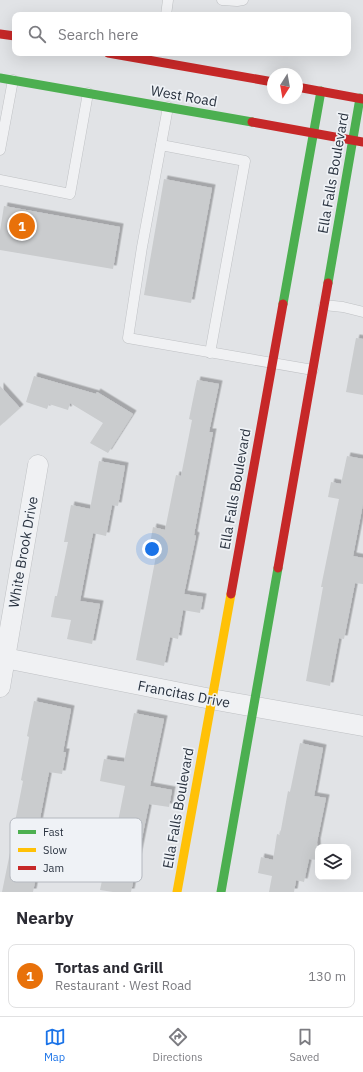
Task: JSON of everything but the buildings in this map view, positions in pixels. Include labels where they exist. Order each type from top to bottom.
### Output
[{"type":"street","points":[[0,34],[12,36]]},
{"type":"street","name":"West Road","points":[[146,56],[159,57],[267,81]]},
{"type":"street","name":"West Road","points":[[0,78],[363,142]]},
{"type":"street","points":[[303,88],[361,98]]},
{"type":"street","name":"Ella Falls Boulevard","points":[[177,892],[322,91]]},
{"type":"street","name":"Ella Falls Boulevard","points":[[221,892],[361,98]]},
{"type":"street","name":"White Brook Drive","points":[[0,687],[38,465]]},
{"type":"street","name":"Francitas Drive","points":[[5,658],[211,700],[363,726]]},
{"type":"lane","points":[[166,12],[168,0]]},
{"type":"lane","points":[[222,0],[243,0]]},
{"type":"lane","points":[[0,150],[13,80]]},
{"type":"lane","points":[[0,180],[70,194],[88,93]]},
{"type":"lane","points":[[168,108],[142,247],[128,338],[313,370]]},
{"type":"lane","points":[[161,144],[245,161],[210,353]]},
{"type":"lane","points":[[324,305],[343,307],[363,312]]},
{"type":"traffic: fast","points":[[0,78],[252,122]]},
{"type":"traffic: fast","points":[[283,304],[321,91]]},
{"type":"traffic: fast","points":[[328,283],[360,98]]},
{"type":"traffic: fast","points":[[221,892],[278,568]]},
{"type":"traffic: slow","points":[[177,892],[231,594]]},
{"type":"traffic: jam","points":[[0,34],[12,36]]},
{"type":"traffic: jam","points":[[125,56],[267,81]]},
{"type":"traffic: jam","points":[[303,88],[363,99]]},
{"type":"traffic: jam","points":[[252,122],[363,142]]},
{"type":"traffic: jam","points":[[278,568],[328,283]]},
{"type":"traffic: jam","points":[[231,594],[283,304]]},
{"type":"place","name":"Tortas and Grill","points":[[22,226]]}]
